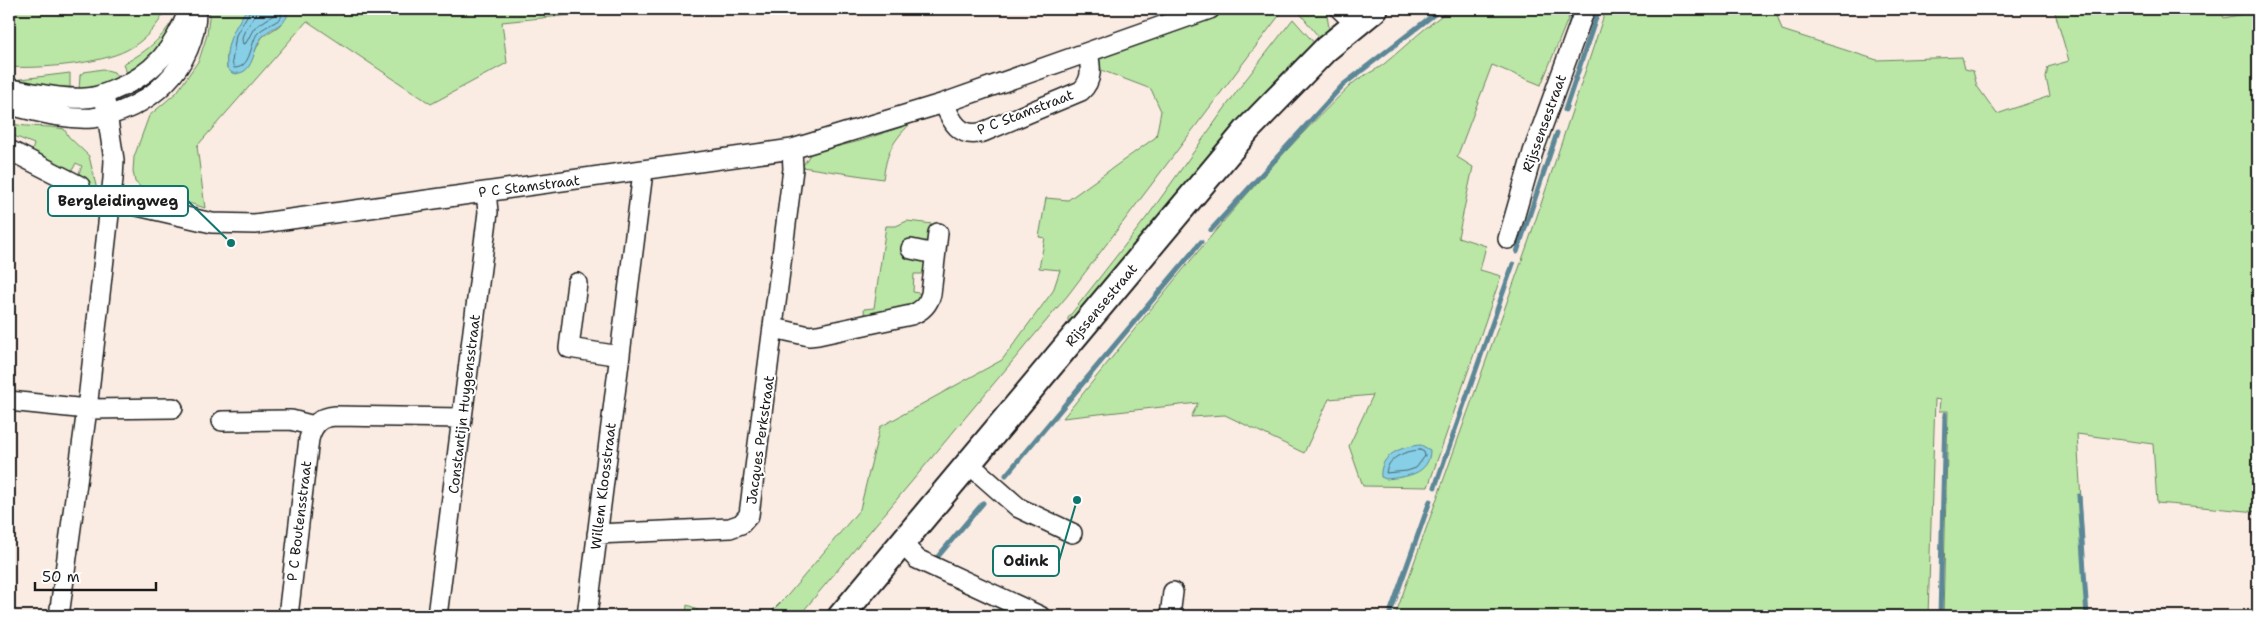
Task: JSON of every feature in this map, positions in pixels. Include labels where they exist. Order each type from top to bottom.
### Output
[{"type":"main road","name":"Rijssensestraat","points":[[841,616],[1248,129],[1305,69],[1348,16],[1375,9]]},
{"type":"street","points":[[9,89],[76,98],[104,94],[127,85],[152,69],[169,50],[189,9]]},
{"type":"street","points":[[9,105],[74,118],[107,115],[138,105],[154,95],[172,76],[182,60],[193,37],[197,21],[196,9]]},
{"type":"street","name":"P C Stamstraat","points":[[111,200],[196,220],[242,225],[643,172],[792,149],[944,103],[1210,9]]},
{"type":"street","name":"Rijssensestraat","points":[[1508,240],[1532,152],[1585,9]]},
{"type":"street","name":"P C Stamstraat","points":[[944,103],[949,117],[958,128],[969,133],[983,132],[1081,91],[1087,84],[1090,75],[1088,52]]},
{"type":"street","points":[[59,616],[87,409],[111,200],[114,160],[104,94]]},
{"type":"street","name":"Jacques Perkstraat","points":[[597,534],[735,528],[745,521],[751,508],[774,328],[793,169],[792,149]]},
{"type":"street","points":[[9,150],[80,186]]},
{"type":"street","name":"Willem Kloosstraat","points":[[587,616],[643,172]]},
{"type":"street","name":"Constantijn Huygensstraat","points":[[437,616],[488,212],[486,192]]},
{"type":"street","points":[[774,328],[809,336],[916,313],[925,307],[930,298],[938,233]]},
{"type":"street","points":[[911,249],[935,254]]},
{"type":"street","points":[[577,283],[569,348],[620,356]]},
{"type":"street","points":[[9,402],[87,409],[172,408]]},
{"type":"street","points":[[222,421],[291,420],[314,426],[322,418],[335,416],[462,418]]},
{"type":"street","name":"P C Boutensstraat","points":[[288,616],[310,439],[314,426]]},
{"type":"street","points":[[969,464],[1019,508],[1072,533]]},
{"type":"street","points":[[902,543],[917,559],[1040,616]]},
{"type":"street","points":[[1170,616],[1173,592]]},
{"type":"green space","points":[[9,9],[166,9],[155,27],[145,38],[133,47],[115,55],[69,65],[9,67]]},
{"type":"green space","points":[[179,9],[168,40],[129,77],[123,64],[149,48],[168,27]]},
{"type":"green space","points":[[210,9],[247,9],[229,44],[227,68],[236,74],[246,69],[262,37],[279,26],[288,13],[287,9],[630,9],[502,22],[507,63],[431,104],[307,21],[197,146],[205,208],[143,189],[135,182],[133,171],[134,157],[149,116],[177,92],[199,60],[207,35]]},
{"type":"green space","points":[[1228,9],[1280,9],[1281,13],[1068,295],[799,616],[761,616],[770,613],[788,595],[860,509],[880,427],[1002,360],[1053,291],[1060,270],[1039,268],[1045,238],[1039,237],[1046,198],[1068,200],[1156,137],[1161,111],[1151,89],[1101,70],[1099,59]]},
{"type":"green space","points":[[1301,9],[1326,9],[1329,28],[1321,40],[1299,12]]},
{"type":"green space","points":[[1451,9],[1569,9],[1570,14],[1541,85],[1492,65],[1457,157],[1473,167],[1458,237],[1486,246],[1480,270],[1501,276],[1428,487],[1363,486],[1349,446],[1373,395],[1329,399],[1304,453],[1225,415],[1191,417],[1198,403],[1063,418],[1167,289],[1275,163],[1352,84],[1384,64],[1425,28]]},
{"type":"green space","points":[[1606,9],[1775,9],[1782,30],[1877,60],[1962,57],[1965,69],[1973,71],[1977,86],[1997,114],[2050,96],[2046,78],[2048,67],[2069,61],[2054,9],[2220,9],[2224,18],[2258,11],[2258,512],[2157,503],[2153,444],[2077,434],[2088,616],[1943,616],[1948,411],[1939,411],[1940,400],[1935,399],[1928,616],[1395,616],[1528,243]]},
{"type":"green space","points":[[1293,19],[1316,45],[1068,330],[1068,318],[1150,213],[1240,87]]},
{"type":"green space","points":[[103,69],[114,72],[120,82],[79,91],[80,75],[84,72]]},
{"type":"green space","points":[[70,73],[70,92],[9,80],[13,80]]},
{"type":"green space","points":[[13,124],[64,129],[69,137],[89,156],[97,190],[83,185],[79,173],[82,166],[76,163],[73,169],[65,172],[31,155],[34,144],[9,134],[9,127]]},
{"type":"green space","points":[[910,124],[898,137],[891,149],[883,179],[802,167],[811,153],[860,141]]},
{"type":"green space","points":[[907,221],[933,224],[932,235],[925,243],[923,260],[926,262],[927,274],[914,274],[913,292],[924,294],[917,305],[865,318],[864,309],[874,308],[886,226],[896,226]]},
{"type":"green space","points":[[1001,603],[1028,616],[995,616]]},
{"type":"green space","points":[[687,605],[695,608],[703,616],[686,616]]},
{"type":"water","points":[[247,9],[287,9],[287,17],[282,23],[262,37],[252,61],[245,71],[232,73],[227,68],[227,51],[231,36]]},
{"type":"water","points":[[1421,445],[1430,450],[1426,465],[1421,470],[1408,476],[1386,479],[1381,477],[1381,469],[1388,457],[1407,447]]},
{"type":"waterway","points":[[1211,230],[1343,85],[1441,9]]},
{"type":"waterway","points":[[1570,24],[1575,9]]},
{"type":"waterway","points":[[1565,110],[1599,9]]},
{"type":"waterway","points":[[1517,252],[1557,133]]},
{"type":"waterway","points":[[1006,475],[1201,242]]},
{"type":"waterway","points":[[1435,487],[1513,264]]},
{"type":"waterway","points":[[1940,616],[1945,414]]},
{"type":"waterway","points":[[2079,496],[2087,616]]},
{"type":"waterway","points":[[1389,616],[1430,501]]},
{"type":"waterway","points":[[935,560],[983,503]]},
{"type":"place","name":"Bergleidingweg","points":[[231,243]]},
{"type":"place","name":"Odink","points":[[1077,500]]}]
